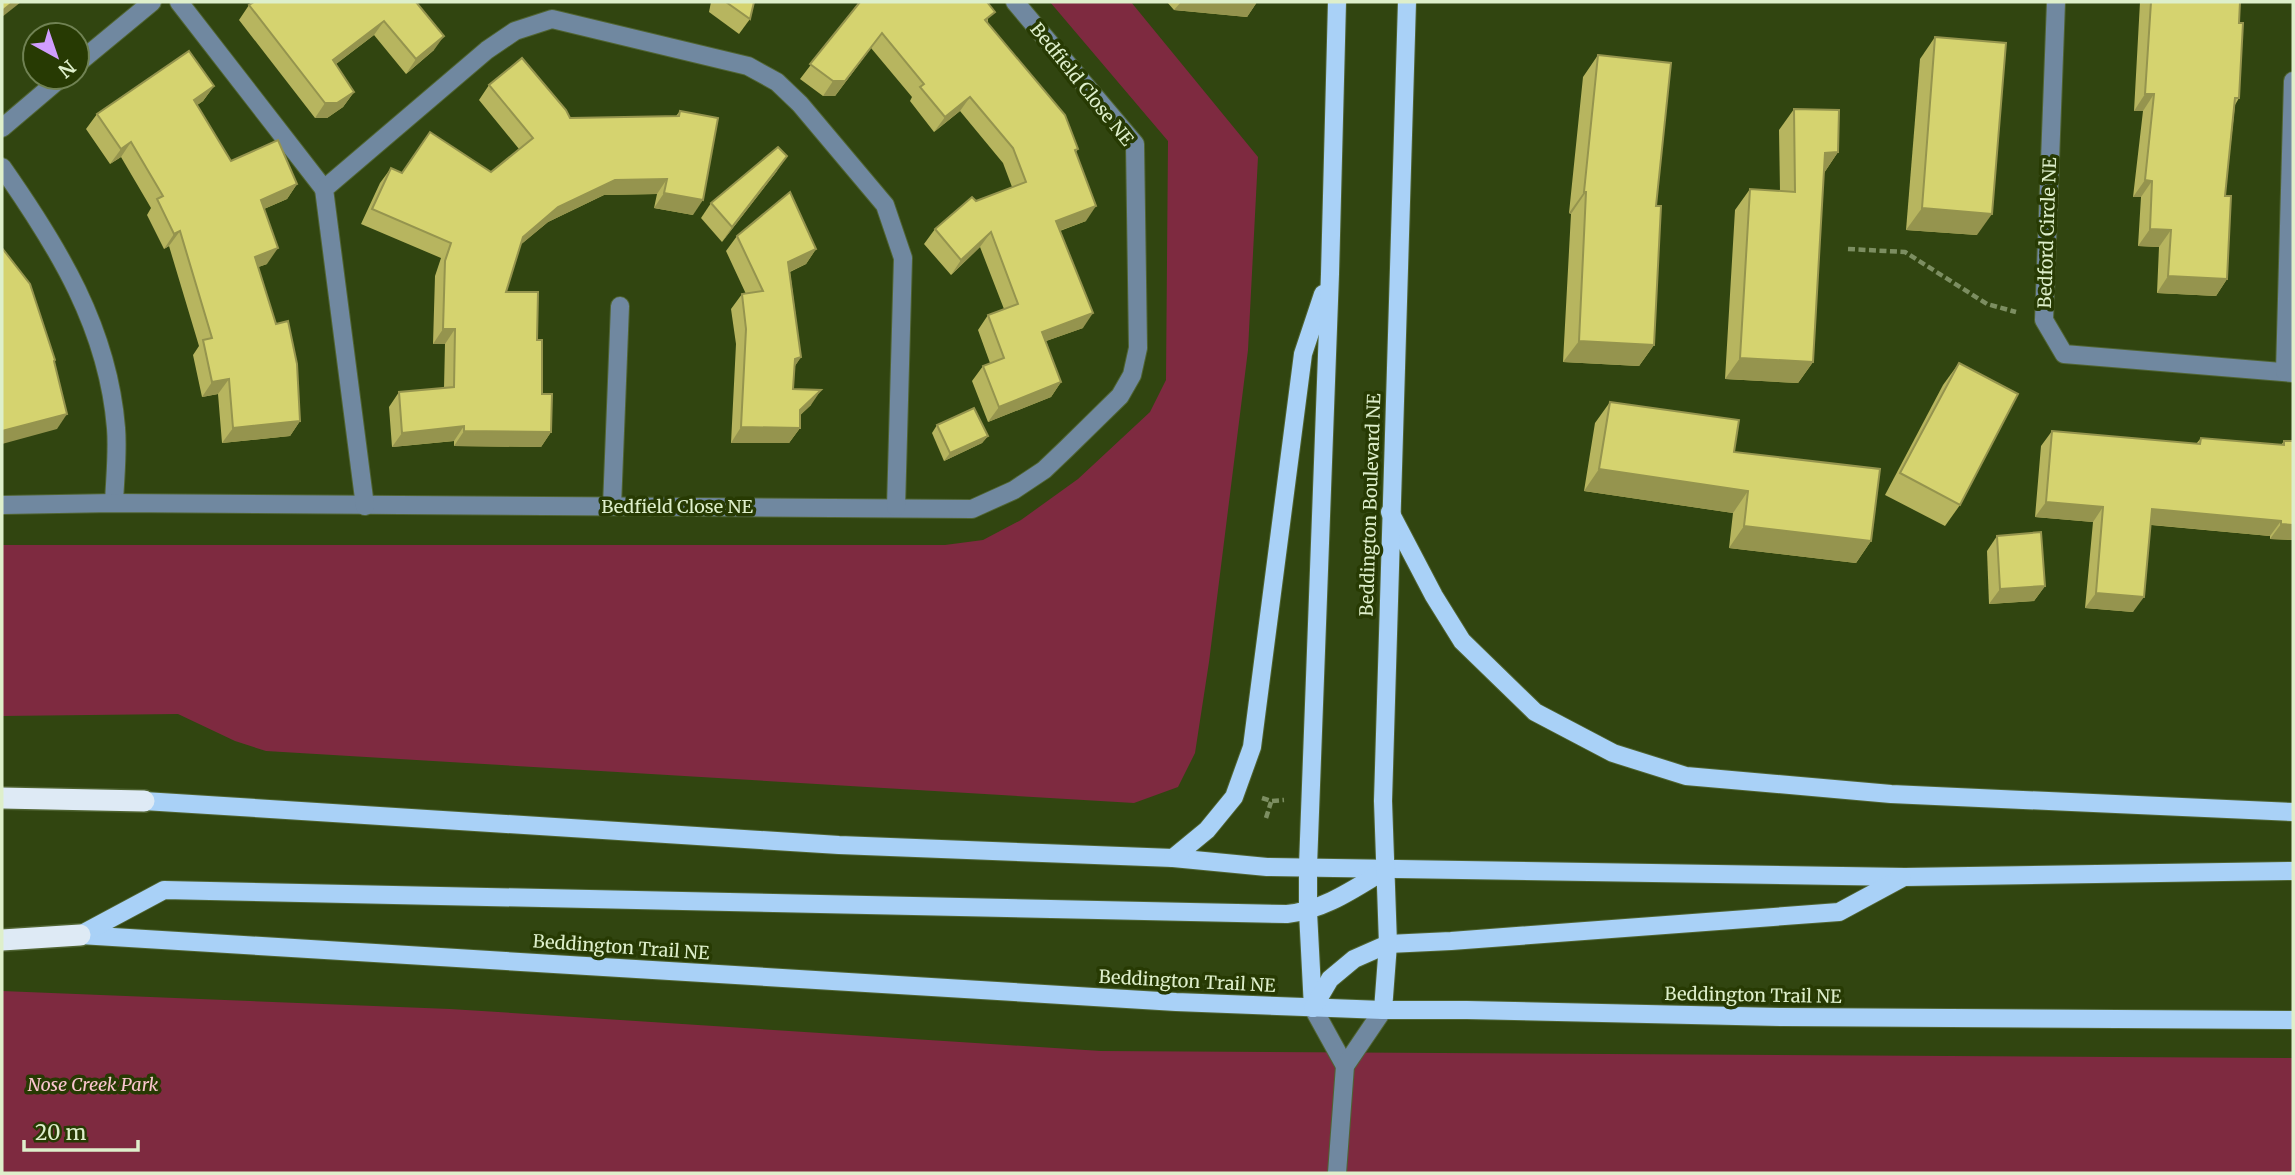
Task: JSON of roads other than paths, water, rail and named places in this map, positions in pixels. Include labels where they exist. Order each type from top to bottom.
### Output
[{"type":"highway","points":[[2,798],[144,802]]},
{"type":"highway","points":[[2,940],[80,935]]},
{"type":"main road","points":[[1314,1008],[1308,866],[1330,274],[1337,2]]},
{"type":"main road","name":"Beddington Boulevard NE","points":[[1383,1010],[1388,944],[1383,801],[1407,2]]},
{"type":"main road","points":[[1173,858],[1207,830],[1234,797],[1252,747],[1303,354],[1330,274]]},
{"type":"main road","points":[[1390,512],[1434,596],[1462,641],[1535,712],[1613,753],[1686,776],[1850,790],[2293,812]]},
{"type":"main road","points":[[144,802],[839,845],[1173,858],[1267,867],[1905,877],[2293,871]]},
{"type":"main road","points":[[80,935],[164,890],[1268,914],[1308,912],[1345,895],[1387,869]]},
{"type":"main road","points":[[1314,1008],[1330,979],[1354,959],[1388,944],[1839,912],[1905,877]]},
{"type":"main road","name":"Beddington Trail NE","points":[[80,935],[1176,1002],[1314,1008],[1796,1017],[2293,1020]]},
{"type":"street","points":[[91,52],[152,2]]},
{"type":"street","points":[[179,2],[324,189],[365,506]]},
{"type":"street","name":"Bedfield Close NE","points":[[2,505],[114,503],[972,509],[1014,490],[1044,470],[1120,396],[1132,375],[1138,348],[1135,144],[1015,2]]},
{"type":"street","name":"Bedford Circle NE","points":[[2056,2],[2044,320],[2064,354],[2289,372]]},
{"type":"street","points":[[324,189],[487,50],[514,31],[552,19],[748,66],[777,82],[800,104],[885,205],[903,258],[896,507]]},
{"type":"street","points":[[2289,372],[2293,81]]},
{"type":"street","points":[[2,128],[46,91]]},
{"type":"street","points":[[2,167],[43,226],[84,302],[105,363],[116,429],[114,503]]},
{"type":"street","points":[[612,506],[620,306]]},
{"type":"street","points":[[1314,1008],[1345,1066]]},
{"type":"street","points":[[1337,1173],[1345,1066],[1383,1010]]},
{"type":"park label","name":"Nose Creek Park","points":[[93,1084]]}]
